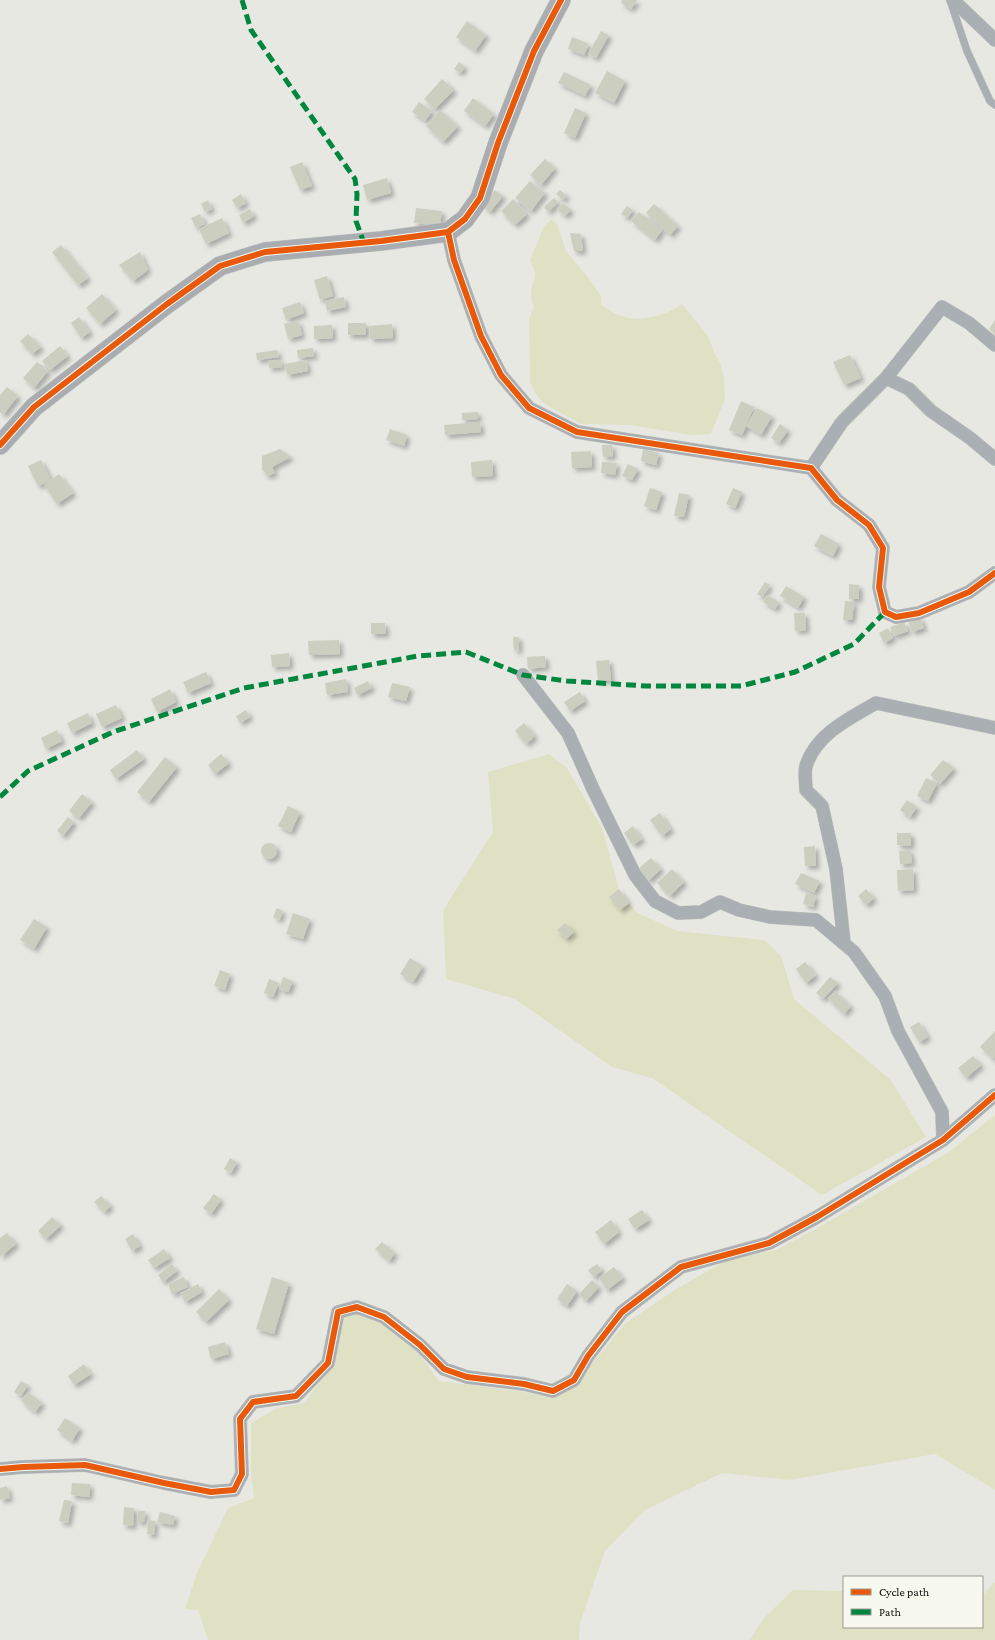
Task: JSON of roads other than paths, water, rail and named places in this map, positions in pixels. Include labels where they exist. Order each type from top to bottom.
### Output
[{"type":"street","points":[[0,446],[34,407],[167,304],[220,266],[265,252],[380,241],[448,232],[465,219],[480,198],[498,143],[534,51],[561,0]]},
{"type":"street","points":[[951,0],[995,40]]},
{"type":"street","points":[[448,232],[454,260],[481,336],[501,375],[529,408],[577,432],[811,468],[837,500],[869,525],[883,548],[879,587],[885,612],[896,618],[919,613],[969,592],[995,573]]},
{"type":"street","points":[[811,468],[842,422],[886,378],[942,307],[969,323],[995,345]]},
{"type":"street","points":[[886,378],[909,389],[931,411],[970,438],[995,459]]},
{"type":"street","points":[[523,675],[568,733],[593,789],[635,875],[656,901],[678,913],[700,912],[720,902],[739,910],[770,917],[816,920],[854,952],[886,996],[898,1031],[942,1112],[943,1140]]},
{"type":"street","points":[[844,943],[836,869],[822,806],[806,790],[806,766],[816,745],[841,723],[876,703],[995,728]]},
{"type":"street","points":[[0,1469],[84,1465],[211,1492],[234,1490],[242,1474],[240,1419],[253,1402],[296,1396],[328,1363],[338,1312],[357,1307],[384,1317],[420,1345],[444,1369],[466,1377],[524,1384],[553,1391],[574,1380],[588,1356],[622,1312],[681,1267],[769,1243],[817,1217],[943,1140],[995,1095]]},
{"type":"lane","points":[[951,0],[967,51],[990,102],[995,106]]}]
